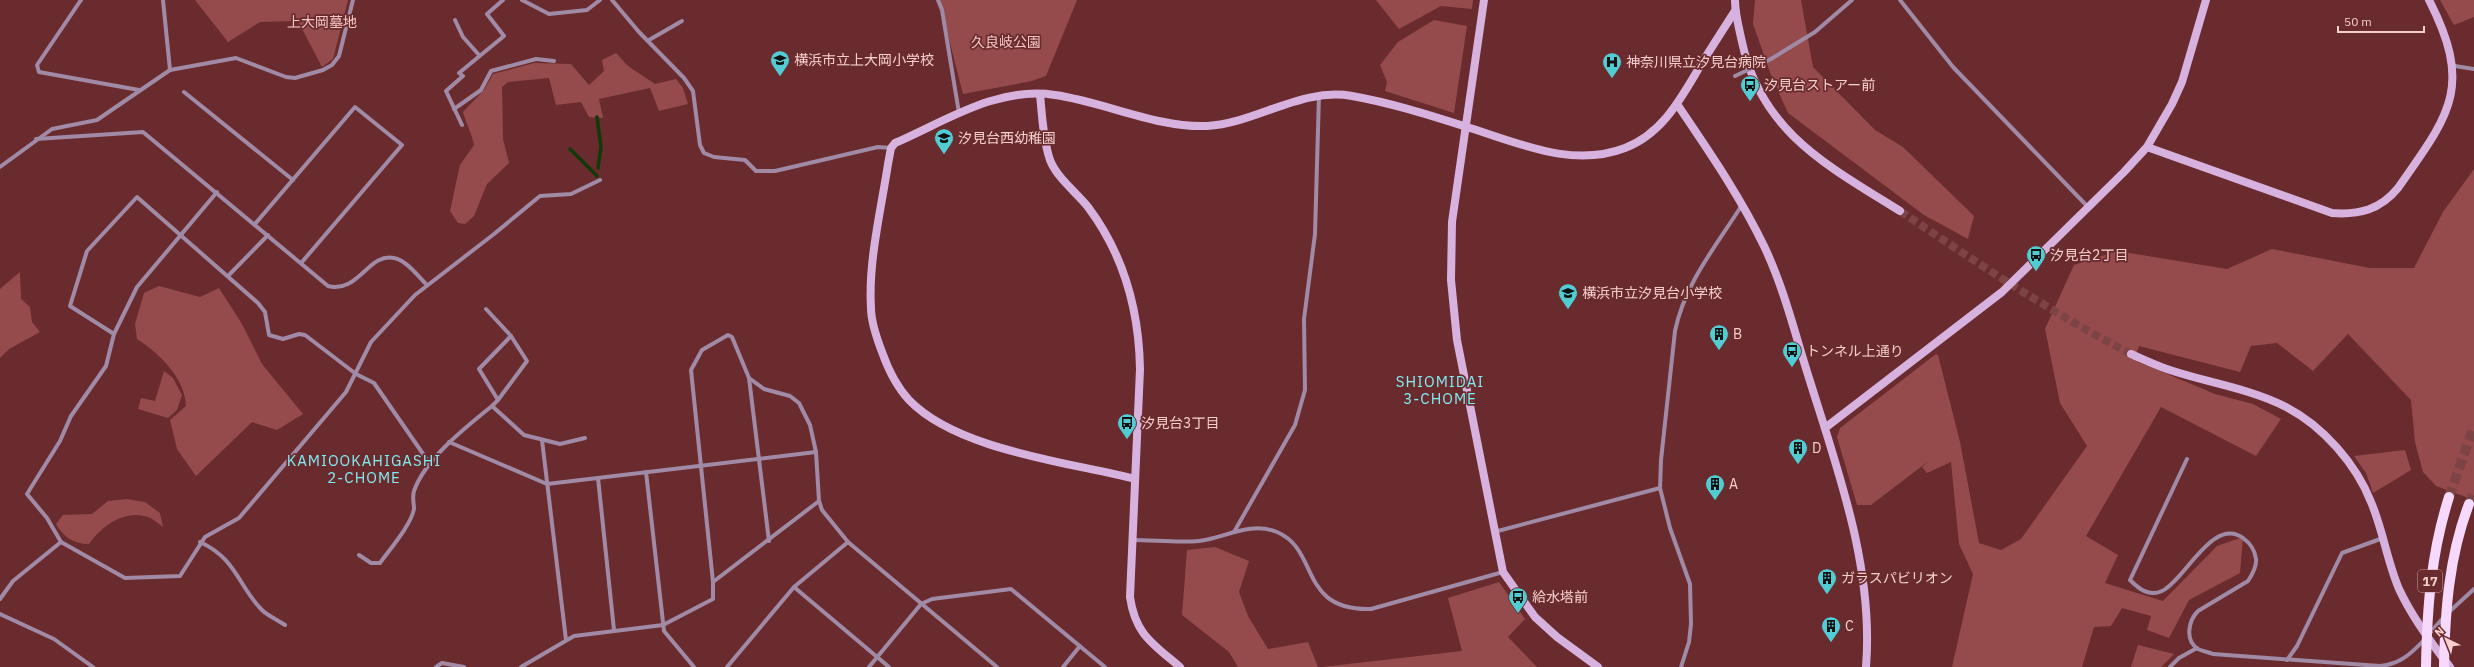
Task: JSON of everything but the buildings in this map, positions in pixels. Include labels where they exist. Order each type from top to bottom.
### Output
[{"type":"main road","name":"17","points":[[2426,667],[2430,578],[2438,536],[2449,497]]},
{"type":"main road","name":"17","points":[[2444,667],[2445,618],[2451,571],[2458,540],[2469,504]]},
{"type":"street","points":[[81,0],[37,65],[39,72],[140,90]]},
{"type":"street","points":[[163,0],[170,70]]},
{"type":"street","points":[[0,167],[36,139],[52,129],[97,120],[162,74],[170,70],[236,58],[286,77],[295,78],[323,70],[332,65],[339,56],[352,0]]},
{"type":"street","points":[[462,125],[446,91],[463,76],[460,73],[479,55],[504,36],[487,14],[503,0]]},
{"type":"street","points":[[522,0],[549,14],[587,10],[600,0]]},
{"type":"street","points":[[612,0],[639,32],[649,40],[684,78],[693,91],[700,145],[704,153],[714,157],[745,160],[756,171],[775,170],[878,147],[891,148]]},
{"type":"street","points":[[938,0],[942,10],[959,114]]},
{"type":"street","points":[[1484,0],[1452,222],[1453,303],[1458,347],[1494,532],[1504,572],[1535,617],[1557,637],[1598,667]]},
{"type":"street","points":[[1735,0],[1735,11],[1745,57],[1760,93],[1778,122],[1800,145],[1824,163],[1900,211]]},
{"type":"street","points":[[1735,76],[1771,59],[1815,32],[1852,0]]},
{"type":"street","points":[[1900,0],[1953,67],[2089,207]]},
{"type":"street","points":[[1825,428],[2002,292],[2089,207],[2147,147],[2172,104],[2182,82],[2206,0]]},
{"type":"street","points":[[2147,147],[2332,213],[2359,213],[2372,210],[2392,196],[2434,136],[2449,108],[2456,66],[2447,33],[2429,0]]},
{"type":"street","points":[[1135,479],[1026,454],[972,438],[927,415],[908,399],[898,387],[879,345],[871,310],[871,284],[891,148],[895,143],[1001,97],[1040,94],[1083,101],[1168,122],[1206,126],[1249,119],[1290,102],[1319,95],[1352,96],[1466,127],[1556,155],[1590,156],[1610,153],[1644,139],[1668,116],[1735,11]]},
{"type":"street","points":[[455,20],[463,37],[479,55]]},
{"type":"street","points":[[649,40],[682,21]]},
{"type":"street","points":[[454,109],[481,90],[491,71],[536,59],[554,61]]},
{"type":"street","points":[[2456,66],[2474,69]]},
{"type":"street","points":[[162,74],[167,78]]},
{"type":"street","points":[[184,92],[293,180]]},
{"type":"street","points":[[1040,94],[1051,160],[1057,172],[1088,207],[1111,243],[1133,302],[1140,343],[1140,369],[1130,597],[1132,616],[1149,640],[1180,667]]},
{"type":"street","points":[[1234,532],[1295,425],[1305,390],[1304,319],[1315,234],[1319,95]]},
{"type":"street","points":[[1677,104],[1742,205],[1776,272],[1841,481],[1864,582],[1867,613],[1866,667]]},
{"type":"street","points":[[255,224],[355,107],[402,145],[302,262]]},
{"type":"street","points":[[36,139],[143,132],[302,262],[328,286],[337,288],[346,286],[382,258],[394,258],[403,263],[427,285]]},
{"type":"street","points":[[217,192],[137,287],[114,334],[106,366],[71,416],[60,441],[27,494],[47,518],[61,542],[124,578],[180,576],[200,542],[215,529],[239,518],[346,392],[356,374],[370,342],[397,312],[427,285],[494,234],[540,196],[571,194],[600,180]]},
{"type":"street","points":[[114,334],[70,306],[87,251],[113,220],[137,197],[258,303],[265,312],[269,335],[283,339],[299,334],[305,335],[356,374],[374,383],[430,464]]},
{"type":"street","points":[[1681,667],[1689,642],[1691,624],[1690,584],[1670,528],[1660,488],[1669,383],[1679,313],[1695,278],[1742,205]]},
{"type":"street","points":[[228,276],[268,235]]},
{"type":"street","points":[[359,555],[371,563],[380,563],[409,521],[414,509],[414,491],[430,464],[449,442],[498,400],[527,361],[511,336],[486,309]]},
{"type":"street","points":[[521,667],[574,636],[663,625],[713,599],[691,370],[695,359],[708,345],[728,335],[732,337],[749,378],[769,541]]},
{"type":"street","points":[[498,400],[479,369],[511,336]]},
{"type":"street","points":[[2131,354],[2172,371],[2256,395],[2286,407],[2308,421],[2346,458],[2359,478],[2371,502],[2399,588],[2427,636],[2450,667]]},
{"type":"street","points":[[749,378],[764,389],[790,396],[799,403],[810,424],[816,452],[819,501],[822,510],[848,542],[997,667]]},
{"type":"street","points":[[492,406],[524,436],[560,444],[586,438]]},
{"type":"street","points":[[542,440],[566,640]]},
{"type":"street","points":[[449,442],[547,484],[816,452]]},
{"type":"street","points":[[2186,459],[2130,580],[2138,588],[2148,593],[2161,591],[2172,584],[2206,546],[2217,537],[2227,534],[2242,537],[2249,542],[2256,560],[2253,573],[2248,581],[2198,611],[2192,618],[2190,637],[2197,648],[2213,654],[2380,666],[2393,665],[2412,654],[2452,608],[2474,589]]},
{"type":"street","points":[[646,472],[664,631],[694,667]]},
{"type":"street","points":[[598,478],[614,630]]},
{"type":"street","points":[[1494,532],[1660,488]]},
{"type":"street","points":[[712,582],[769,541],[819,501]]},
{"type":"street","points":[[1132,540],[1199,541],[1253,528],[1266,529],[1287,539],[1297,550],[1320,589],[1338,604],[1352,609],[1371,609],[1504,572]]},
{"type":"street","points":[[2288,660],[2297,646],[2342,553],[2383,537]]},
{"type":"street","points":[[0,599],[13,581],[61,542]]},
{"type":"street","points":[[200,542],[222,556],[236,571],[262,610],[285,625]]},
{"type":"street","points":[[727,667],[794,588],[848,542]]},
{"type":"street","points":[[794,588],[890,667]]},
{"type":"street","points":[[869,667],[921,604],[932,599],[1011,588],[1105,667]]},
{"type":"street","points":[[0,614],[54,639],[92,667]]},
{"type":"street","points":[[1063,667],[1080,646]]},
{"type":"street","points":[[2170,667],[2179,658],[2197,648]]},
{"type":"street","points":[[436,667],[442,663],[464,667]]},
{"type":"green space","name":"上大岡墓地","points":[[195,0],[348,0],[333,59],[322,67],[298,21],[260,22],[228,42]]},
{"type":"green space","name":"久良岐公園","points":[[939,0],[1077,0],[1046,76],[1032,81],[963,94]]},
{"type":"green space","points":[[1376,0],[1473,0],[1472,9],[1441,6],[1399,29]]},
{"type":"green space","points":[[1755,0],[1801,0],[1813,67],[1875,130],[1903,147],[1974,216],[1968,239],[1924,215],[1788,113],[1771,75],[1753,24]]},
{"type":"green space","points":[[2440,0],[2474,0],[2474,17],[2454,25]]},
{"type":"green space","points":[[1434,20],[1467,26],[1454,113],[1385,91],[1387,82],[1380,65],[1398,42]]},
{"type":"green space","points":[[616,53],[628,66],[655,84],[676,79],[683,88],[688,104],[659,111],[650,88],[599,99],[603,118],[589,117],[581,102],[556,105],[549,78],[508,82],[502,87],[503,139],[509,163],[487,184],[474,216],[465,224],[458,223],[450,211],[460,165],[474,145],[463,112],[484,90],[493,74],[534,63],[571,64],[589,85],[604,71],[602,60]]},
{"type":"green space","points":[[2474,169],[2474,500],[2436,486],[2423,472],[2415,442],[2411,400],[2348,334],[2313,371],[2277,343],[2251,346],[2240,372],[2139,346],[2134,360],[2215,394],[2253,404],[2281,419],[2256,456],[2161,407],[2086,536],[2118,555],[2105,583],[2163,601],[2217,546],[2243,537],[2240,573],[2189,600],[2169,638],[2147,630],[2151,616],[2122,608],[2111,626],[2094,627],[2082,667],[1952,667],[1973,574],[1959,544],[1951,462],[1927,473],[1922,467],[1930,460],[1871,505],[1857,505],[1837,437],[1840,428],[1936,354],[1938,355],[1960,442],[1979,543],[2001,550],[2021,539],[2087,446],[2060,403],[2045,329],[2074,265],[2117,251],[2227,269],[2272,249],[2370,268],[2414,268],[2443,212]]},
{"type":"green space","points":[[20,272],[21,299],[30,307],[32,322],[40,332],[9,349],[0,358],[0,289]]},
{"type":"green space","points":[[159,286],[200,297],[219,288],[242,324],[262,364],[303,414],[277,430],[252,422],[196,476],[177,449],[170,420],[186,406],[185,396],[181,386],[176,376],[162,359],[137,339],[135,324],[144,293]]},
{"type":"green space","points":[[164,371],[173,378],[182,395],[177,410],[168,418],[138,409],[141,398],[155,401]]},
{"type":"green space","points":[[2405,450],[2411,470],[2373,493],[2366,473],[2354,456]]},
{"type":"green space","points":[[127,499],[145,502],[160,513],[163,527],[147,517],[136,515],[128,516],[120,518],[106,526],[89,544],[84,544],[70,539],[62,533],[56,524],[63,515],[92,514],[108,501]]},
{"type":"green space","points":[[1215,547],[1249,561],[1239,592],[1248,616],[1268,649],[1308,642],[1318,667],[1238,667],[1229,652],[1182,615],[1187,550]]},
{"type":"green space","points":[[1499,582],[1525,619],[1508,637],[1537,667],[1322,667],[1462,651],[1448,598]]},
{"type":"green space","points":[[2138,645],[2174,654],[2161,667],[2131,667]]},
{"type":"waterway","points":[[597,117],[601,147],[598,168]]},
{"type":"waterway","points":[[570,149],[597,176]]},
{"type":"tunnel","points":[[1900,211],[2042,304],[2131,354]]},
{"type":"tunnel","points":[[2449,497],[2474,426]]},
{"type":"tunnel","points":[[2469,504],[2474,492]]},
{"type":"place","name":"横浜市立上大岡小学校","points":[[780,77]]},
{"type":"place","name":"神奈川県立汐見台病院","points":[[1612,79]]},
{"type":"place","name":"汐見台ストアー前","points":[[1750,102]]},
{"type":"place","name":"汐見台西幼稚園","points":[[944,155]]},
{"type":"place","name":"汐見台2丁目","points":[[2036,272]]},
{"type":"place","name":"横浜市立汐見台小学校","points":[[1568,310]]},
{"type":"place","name":"B","points":[[1719,351]]},
{"type":"place","name":"トンネル上通り","points":[[1792,368]]},
{"type":"place","name":"汐見台3丁目","points":[[1127,440]]},
{"type":"place","name":"D","points":[[1798,465]]},
{"type":"place","name":"A","points":[[1715,501]]},
{"type":"place","name":"ガラスパビリオン","points":[[1827,595]]},
{"type":"place","name":"給水塔前","points":[[1518,614]]},
{"type":"place","name":"C","points":[[1831,643]]},
{"type":"district","name":"SHIOMIDAI 3-CHOME","points":[[1440,390]]},
{"type":"district","name":"KAMIOOKAHIGASHI 2-CHOME","points":[[364,470]]}]
